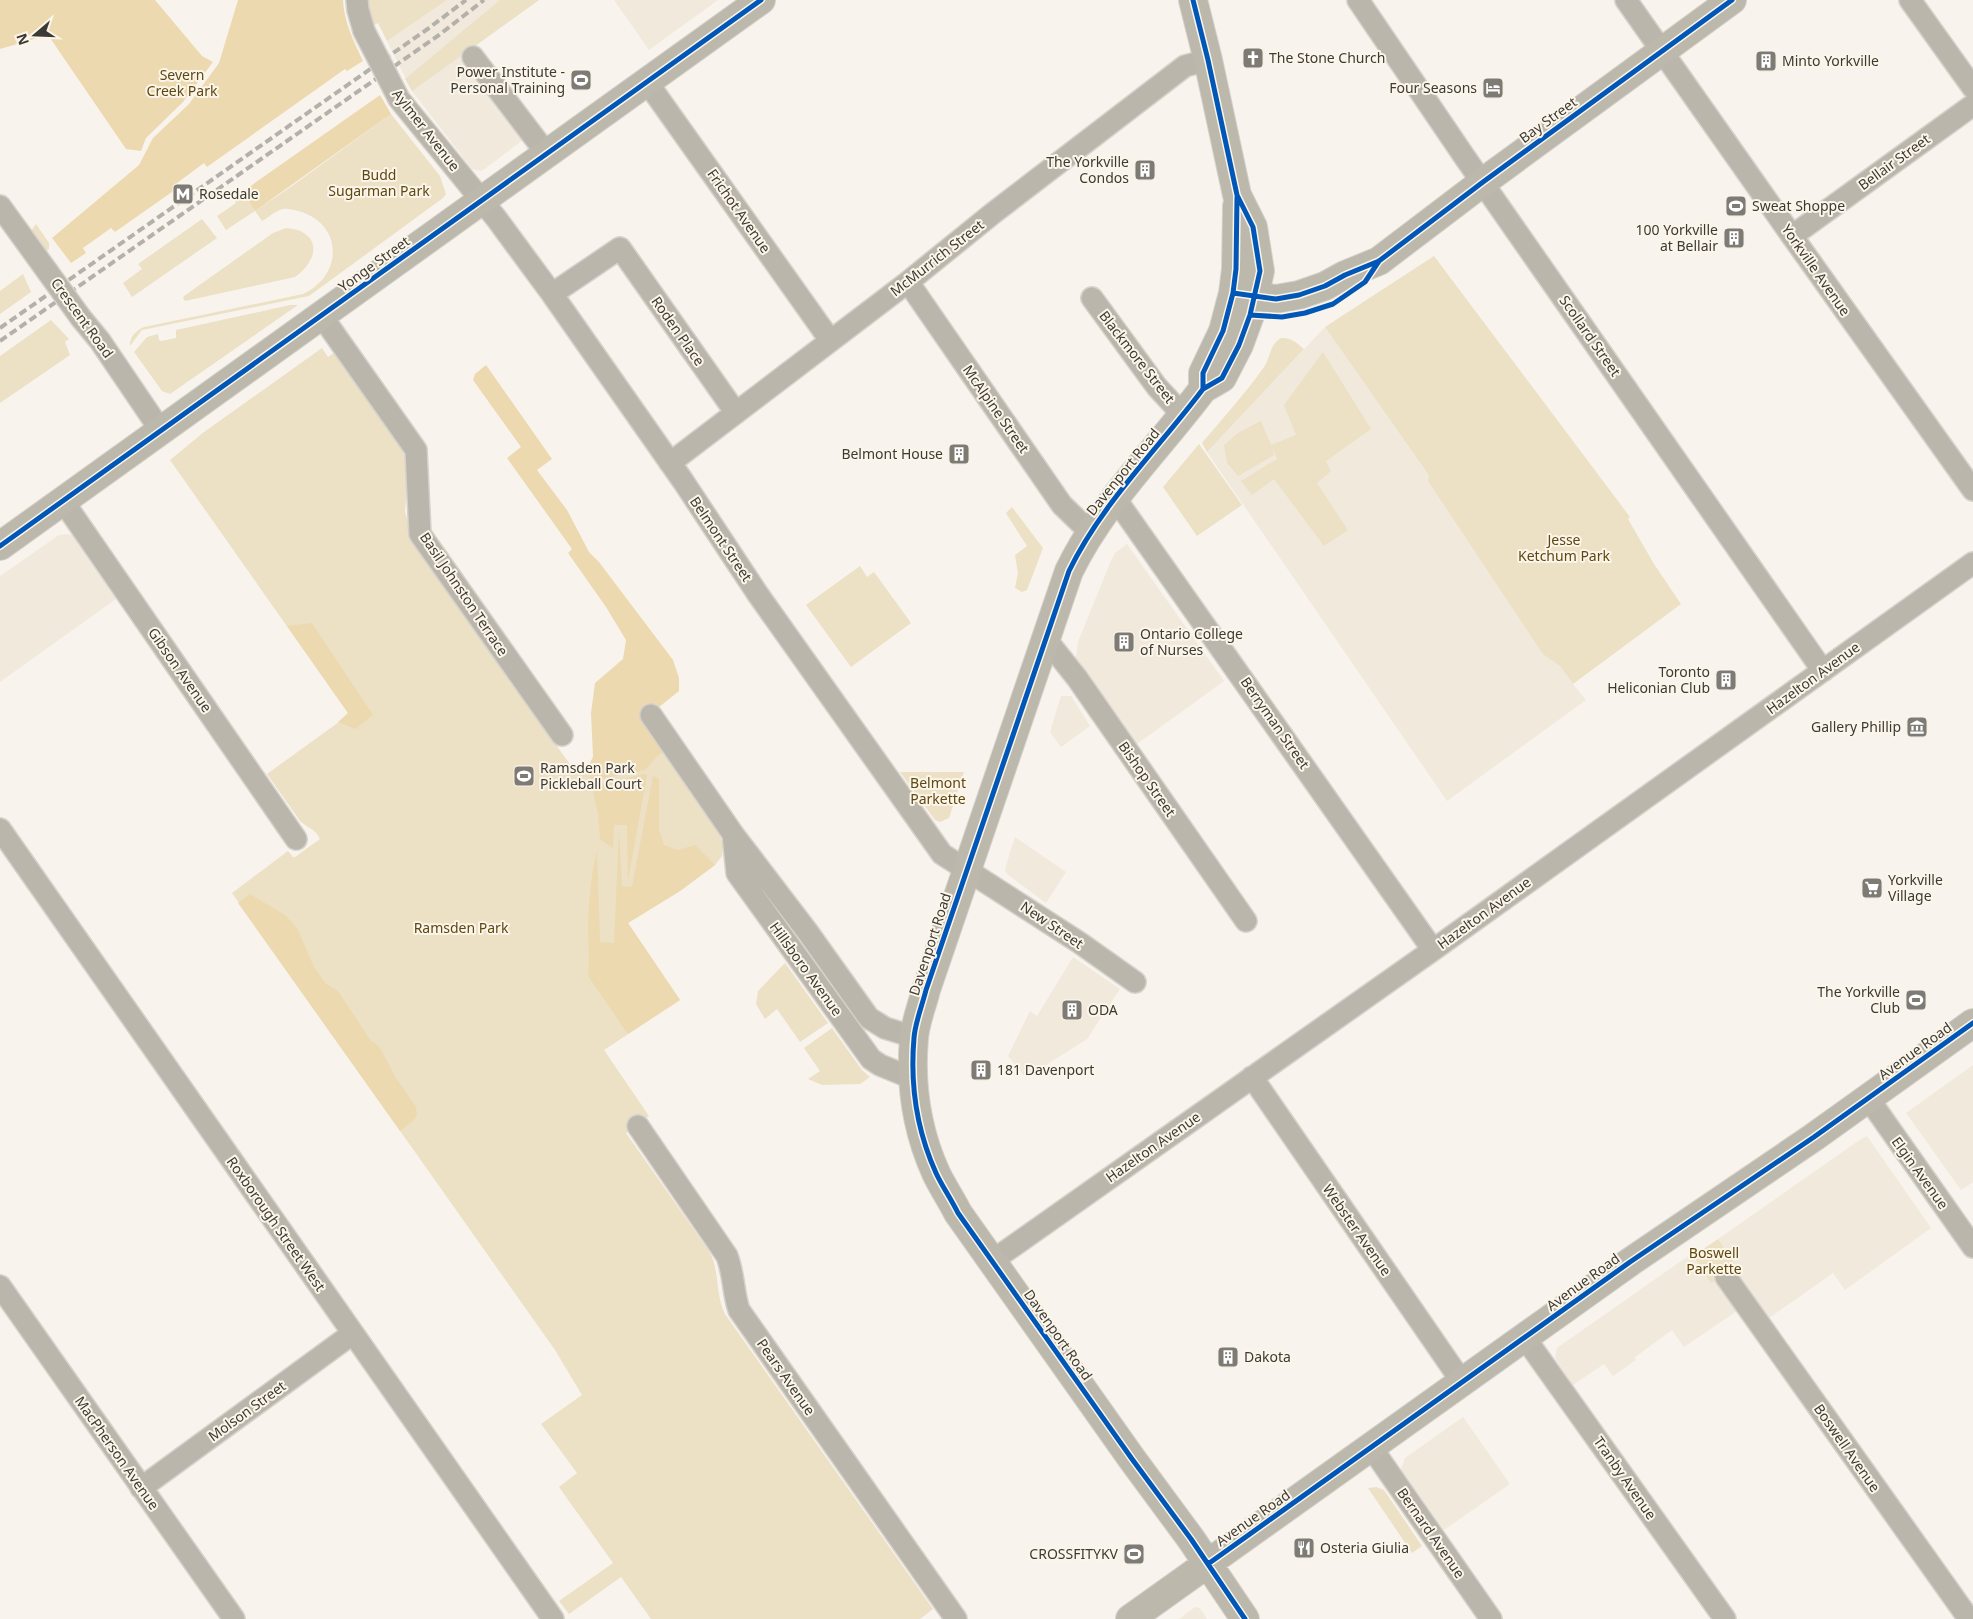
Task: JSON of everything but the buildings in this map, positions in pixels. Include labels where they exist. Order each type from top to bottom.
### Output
[{"type":"main road","name":"Yonge Street","points":[[0,546],[762,0]]},
{"type":"main road","name":"Davenport Road","points":[[1193,0],[1237,195],[1253,227],[1260,271],[1242,304],[1223,331],[1203,373],[1204,389],[1115,498],[1090,532],[1069,571],[926,990],[914,1037],[914,1079],[916,1107],[922,1132],[936,1172],[958,1212],[1245,1619]]},
{"type":"main road","name":"Bay Street","points":[[1242,304],[1299,295],[1325,286],[1345,275],[1379,261],[1483,182],[1732,0]]},
{"type":"main road","name":"Avenue Road","points":[[1130,1619],[1630,1262],[1814,1137],[1973,1023]]},
{"type":"street","name":"Aylmer Avenue","points":[[358,0],[358,10],[364,31],[399,99],[482,201]]},
{"type":"street","name":"Scollard Street","points":[[1358,0],[1823,671]]},
{"type":"street","name":"Yorkville Avenue","points":[[1626,0],[1973,490]]},
{"type":"street","points":[[1910,0],[1973,88]]},
{"type":"street","points":[[473,57],[547,154]]},
{"type":"street","name":"McMurrich Street","points":[[670,463],[908,282],[992,214],[1185,66],[1208,60]]},
{"type":"street","name":"Frichot Avenue","points":[[647,82],[830,340]]},
{"type":"street","name":"Bellair Street","points":[[1792,236],[1973,105]]},
{"type":"street","name":"Belmont Street","points":[[482,201],[552,294],[927,835],[942,854],[968,870]]},
{"type":"street","name":"Crescent Road","points":[[0,206],[100,342],[161,431]]},
{"type":"street","name":"Roden Place","points":[[552,294],[620,248],[736,413]]},
{"type":"street","name":"McAlpine Street","points":[[908,282],[1062,505],[1090,532]]},
{"type":"street","name":"Blackmore Street","points":[[1092,298],[1157,387],[1183,415]]},
{"type":"street","name":"Basil Johnston Terrace","points":[[321,316],[416,450],[420,534],[562,735]]},
{"type":"street","name":"Berryman Street","points":[[1115,498],[1433,950]]},
{"type":"street","name":"Gibson Avenue","points":[[63,501],[296,838]]},
{"type":"street","name":"Hazelton Avenue","points":[[992,1260],[1433,950],[1973,562]]},
{"type":"street","name":"Bishop Street","points":[[1046,638],[1077,678],[1246,921]]},
{"type":"street","name":"Hillsboro Avenue","points":[[651,715],[733,834],[807,931],[869,1018],[884,1028],[914,1037]]},
{"type":"street","name":"Roxborough Street West","points":[[0,828],[553,1619]]},
{"type":"street","name":"Hillsboro Avenue","points":[[733,834],[737,873],[871,1059],[880,1065],[914,1079]]},
{"type":"street","name":"New Street","points":[[968,870],[1080,943],[1135,982]]},
{"type":"street","name":"Webster Avenue","points":[[1252,1077],[1462,1382]]},
{"type":"street","name":"Elgin Avenue","points":[[1868,1098],[1973,1247]]},
{"type":"street","name":"Pears Avenue","points":[[638,1126],[727,1256],[731,1267],[735,1299],[739,1310],[956,1619]]},
{"type":"street","name":"Boswell Avenue","points":[[1726,1277],[1969,1619]]},
{"type":"street","name":"MacPherson Avenue","points":[[0,1286],[234,1619]]},
{"type":"street","name":"Molson Street","points":[[141,1488],[352,1334]]},
{"type":"street","name":"Tranby Avenue","points":[[1525,1338],[1725,1619]]},
{"type":"street","name":"Bernard Avenue","points":[[1371,1448],[1491,1619]]},
{"type":"shaded area","points":[[447,0],[539,0],[463,55],[524,139],[482,171],[472,169],[412,91],[387,41]]},
{"type":"shaded area","points":[[614,0],[718,0],[649,50]]},
{"type":"shaded area","points":[[1325,327],[1586,700],[1447,801],[1207,452]]},
{"type":"shaded area","points":[[59,535],[72,535],[116,599],[0,682],[0,576]]},
{"type":"shaded area","name":"Ontario College of Nurses","points":[[1127,544],[1224,681],[1137,744],[1076,657],[1078,642],[1110,563],[1115,553]]},
{"type":"shaded area","points":[[1061,696],[1071,696],[1090,726],[1061,747],[1050,732]]},
{"type":"shaded area","points":[[1015,837],[1066,872],[1046,903],[1005,871]]},
{"type":"shaded area","name":"ODA","points":[[1073,957],[1120,989],[1087,1039],[1026,1078],[1008,1056],[1030,1011],[1037,1016]]},
{"type":"shaded area","points":[[1973,1065],[1973,1182],[1961,1190],[1906,1113]]},
{"type":"shaded area","points":[[1867,1136],[1931,1228],[1845,1290],[1833,1273],[1769,1318],[1734,1268],[1736,1266],[1718,1239]]},
{"type":"shaded area","points":[[1691,1254],[1711,1283],[1715,1280],[1737,1311],[1684,1347],[1672,1330],[1634,1358],[1636,1360],[1613,1376],[1604,1364],[1573,1385],[1555,1358],[1557,1348]]},
{"type":"shaded area","points":[[1463,1417],[1510,1484],[1444,1530],[1401,1469],[1405,1458]]},
{"type":"shaded area","points":[[1195,1607],[1200,1608],[1207,1619],[1179,1619]]},
{"type":"green space","name":"Severn Creek Park","points":[[0,0],[155,0],[202,56],[213,62],[183,102],[146,138],[141,151],[126,149],[48,35],[0,49]]},
{"type":"green space","points":[[238,0],[343,0],[347,24],[363,61],[347,71],[345,69],[207,167],[204,163],[177,183],[179,187],[115,232],[111,228],[83,248],[86,253],[71,263],[52,238],[139,165],[153,138],[189,104],[219,63]]},
{"type":"green space","points":[[366,0],[447,0],[387,41],[378,23],[372,26]]},
{"type":"green space","points":[[500,0],[539,0],[412,91],[405,79]]},
{"type":"green space","points":[[380,95],[391,114],[255,211],[242,192]]},
{"type":"green space","name":"Budd Sugarman Park","points":[[391,114],[440,176],[446,194],[309,296],[142,330],[130,346],[134,334],[144,327],[303,294],[316,286],[325,276],[331,264],[333,252],[331,240],[325,229],[316,219],[302,212],[283,209],[262,221],[255,211]]},
{"type":"green space","points":[[242,192],[255,211],[226,230],[217,216],[236,203],[233,198]]},
{"type":"green space","points":[[202,219],[217,238],[132,297],[123,283],[142,269],[138,264]]},
{"type":"green space","points":[[36,224],[49,243],[49,249],[45,253],[29,234]]},
{"type":"green space","points":[[286,228],[300,231],[309,237],[312,243],[313,249],[310,262],[301,273],[295,277],[185,301],[184,296],[273,233]]},
{"type":"green space","name":"Jesse Ketchum Park","points":[[1434,256],[1630,517],[1628,519],[1654,564],[1681,604],[1573,684],[1560,666],[1543,654],[1428,481],[1429,476],[1325,327]]},
{"type":"green space","points":[[23,274],[31,292],[0,314],[0,291]]},
{"type":"green space","points":[[290,305],[298,305],[170,394],[162,391],[134,352],[147,337],[158,334],[161,341],[176,338],[176,330]]},
{"type":"green space","points":[[51,320],[69,339],[65,342],[70,355],[0,403],[0,356]]},
{"type":"green space","points":[[1281,338],[1291,339],[1304,349],[1207,452],[1202,443],[1257,377],[1266,363],[1274,344]]},
{"type":"green space","name":"Ramsden Park","points":[[322,348],[328,357],[337,351],[403,449],[408,474],[405,512],[411,532],[503,671],[574,770],[587,766],[643,724],[720,835],[723,847],[722,856],[715,865],[680,891],[628,923],[680,1000],[604,1050],[649,1116],[626,1133],[709,1251],[715,1266],[720,1298],[725,1314],[933,1609],[920,1619],[651,1619],[621,1577],[569,1614],[559,1601],[613,1563],[559,1487],[577,1473],[541,1424],[582,1395],[555,1350],[232,893],[288,851],[295,857],[320,839],[314,831],[300,821],[267,774],[343,719],[348,713],[170,460],[204,432]]},
{"type":"green space","points":[[1323,352],[1371,429],[1326,461],[1331,471],[1317,483],[1348,530],[1324,546],[1274,479],[1252,495],[1241,481],[1277,459],[1272,447],[1274,455],[1238,476],[1227,463],[1224,445],[1238,433],[1261,421],[1271,445],[1296,435],[1284,405]]},
{"type":"green space","points":[[486,365],[552,459],[537,470],[567,510],[589,552],[599,562],[673,660],[679,678],[679,691],[643,720],[643,724],[663,752],[644,770],[591,781],[588,766],[593,757],[591,713],[595,683],[623,659],[626,640],[606,607],[568,553],[572,549],[507,458],[521,447],[473,380],[475,374]]},
{"type":"green space","points":[[1199,444],[1242,505],[1197,536],[1163,487]]},
{"type":"green space","points":[[1012,507],[1043,548],[1027,590],[1022,592],[1015,588],[1018,573],[1015,555],[1027,546],[1006,513]]},
{"type":"green space","points":[[860,566],[867,577],[874,572],[911,623],[851,667],[806,605]]},
{"type":"green space","points":[[312,623],[373,715],[355,729],[338,722],[348,713],[287,626]]},
{"type":"green space","name":"Belmont Parkette","points":[[900,772],[964,772],[949,818],[940,822],[935,820]]},
{"type":"green space","points":[[643,774],[647,775],[628,880],[627,825],[614,825],[613,848],[600,839],[598,814],[592,787]]},
{"type":"green space","points":[[653,776],[659,779],[659,829],[664,845],[678,850],[695,845],[715,865],[680,891],[628,923],[680,1000],[628,1034],[588,976],[590,897],[597,851],[600,942],[614,943],[619,830],[622,886],[632,887]]},
{"type":"green space","points":[[250,894],[285,915],[297,928],[314,967],[326,984],[338,991],[371,1041],[379,1046],[396,1078],[416,1107],[417,1115],[413,1121],[400,1131],[238,903]]},
{"type":"green space","points":[[785,963],[828,1023],[800,1042],[777,1009],[765,1019],[756,1004],[758,991]]},
{"type":"green space","points":[[832,1028],[862,1070],[870,1077],[860,1084],[822,1085],[808,1079],[820,1071],[804,1048]]},
{"type":"green space","name":"Boswell Parkette","points":[[1718,1239],[1736,1266],[1711,1283],[1693,1256]]},
{"type":"green space","points":[[1376,1487],[1384,1490],[1422,1546],[1412,1553],[1368,1488]]},
{"type":"railway","points":[[0,328],[429,28],[466,0]]},
{"type":"railway","points":[[0,341],[439,35],[484,0]]},
{"type":"cycle path","points":[[0,546],[761,0]]},
{"type":"cycle path","points":[[1193,0],[1237,195],[1253,227],[1260,271],[1250,315],[1239,345],[1222,378],[1203,389],[1114,499],[1082,546],[1069,571],[926,990],[915,1032],[913,1073],[916,1107],[929,1157],[958,1213],[1191,1539],[1245,1619]]},
{"type":"cycle path","points":[[1233,293],[1276,299],[1299,295],[1325,286],[1345,275],[1379,261],[1483,182],[1732,0]]},
{"type":"cycle path","points":[[1203,389],[1203,373],[1223,331],[1233,293],[1236,269],[1237,197]]},
{"type":"cycle path","points":[[1250,315],[1282,317],[1305,313],[1333,304],[1365,282],[1379,261]]},
{"type":"cycle path","points":[[1208,1564],[1630,1262],[1814,1137],[1973,1023]]},
{"type":"place","name":"The Stone Church","points":[[1253,58]]},
{"type":"place","name":"Minto Yorkville","points":[[1766,61]]},
{"type":"place","name":"Power Institute - Personal Training","points":[[581,80]]},
{"type":"place","name":"Four Seasons","points":[[1493,88]]},
{"type":"place","name":"The Yorkville Condos","points":[[1145,170]]},
{"type":"place","name":"Rosedale","points":[[183,194]]},
{"type":"place","name":"Sweat Shoppe","points":[[1736,206]]},
{"type":"place","name":"100 Yorkville at Bellair","points":[[1734,238]]},
{"type":"place","name":"Belmont House","points":[[959,454]]},
{"type":"place","name":"Ontario College of Nurses","points":[[1124,642]]},
{"type":"place","name":"Toronto Heliconian Club","points":[[1726,680]]},
{"type":"place","name":"Gallery Phillip","points":[[1917,727]]},
{"type":"place","name":"Ramsden Park Pickleball Court","points":[[524,776]]},
{"type":"place","name":"Yorkville Village","points":[[1872,888]]},
{"type":"place","name":"The Yorkville Club","points":[[1916,1000]]},
{"type":"place","name":"ODA","points":[[1072,1010]]},
{"type":"place","name":"181 Davenport","points":[[981,1070]]},
{"type":"place","name":"Dakota","points":[[1228,1357]]},
{"type":"place","name":"Osteria Giulia","points":[[1304,1548]]},
{"type":"place","name":"CROSSFITYKV","points":[[1134,1554]]}]
